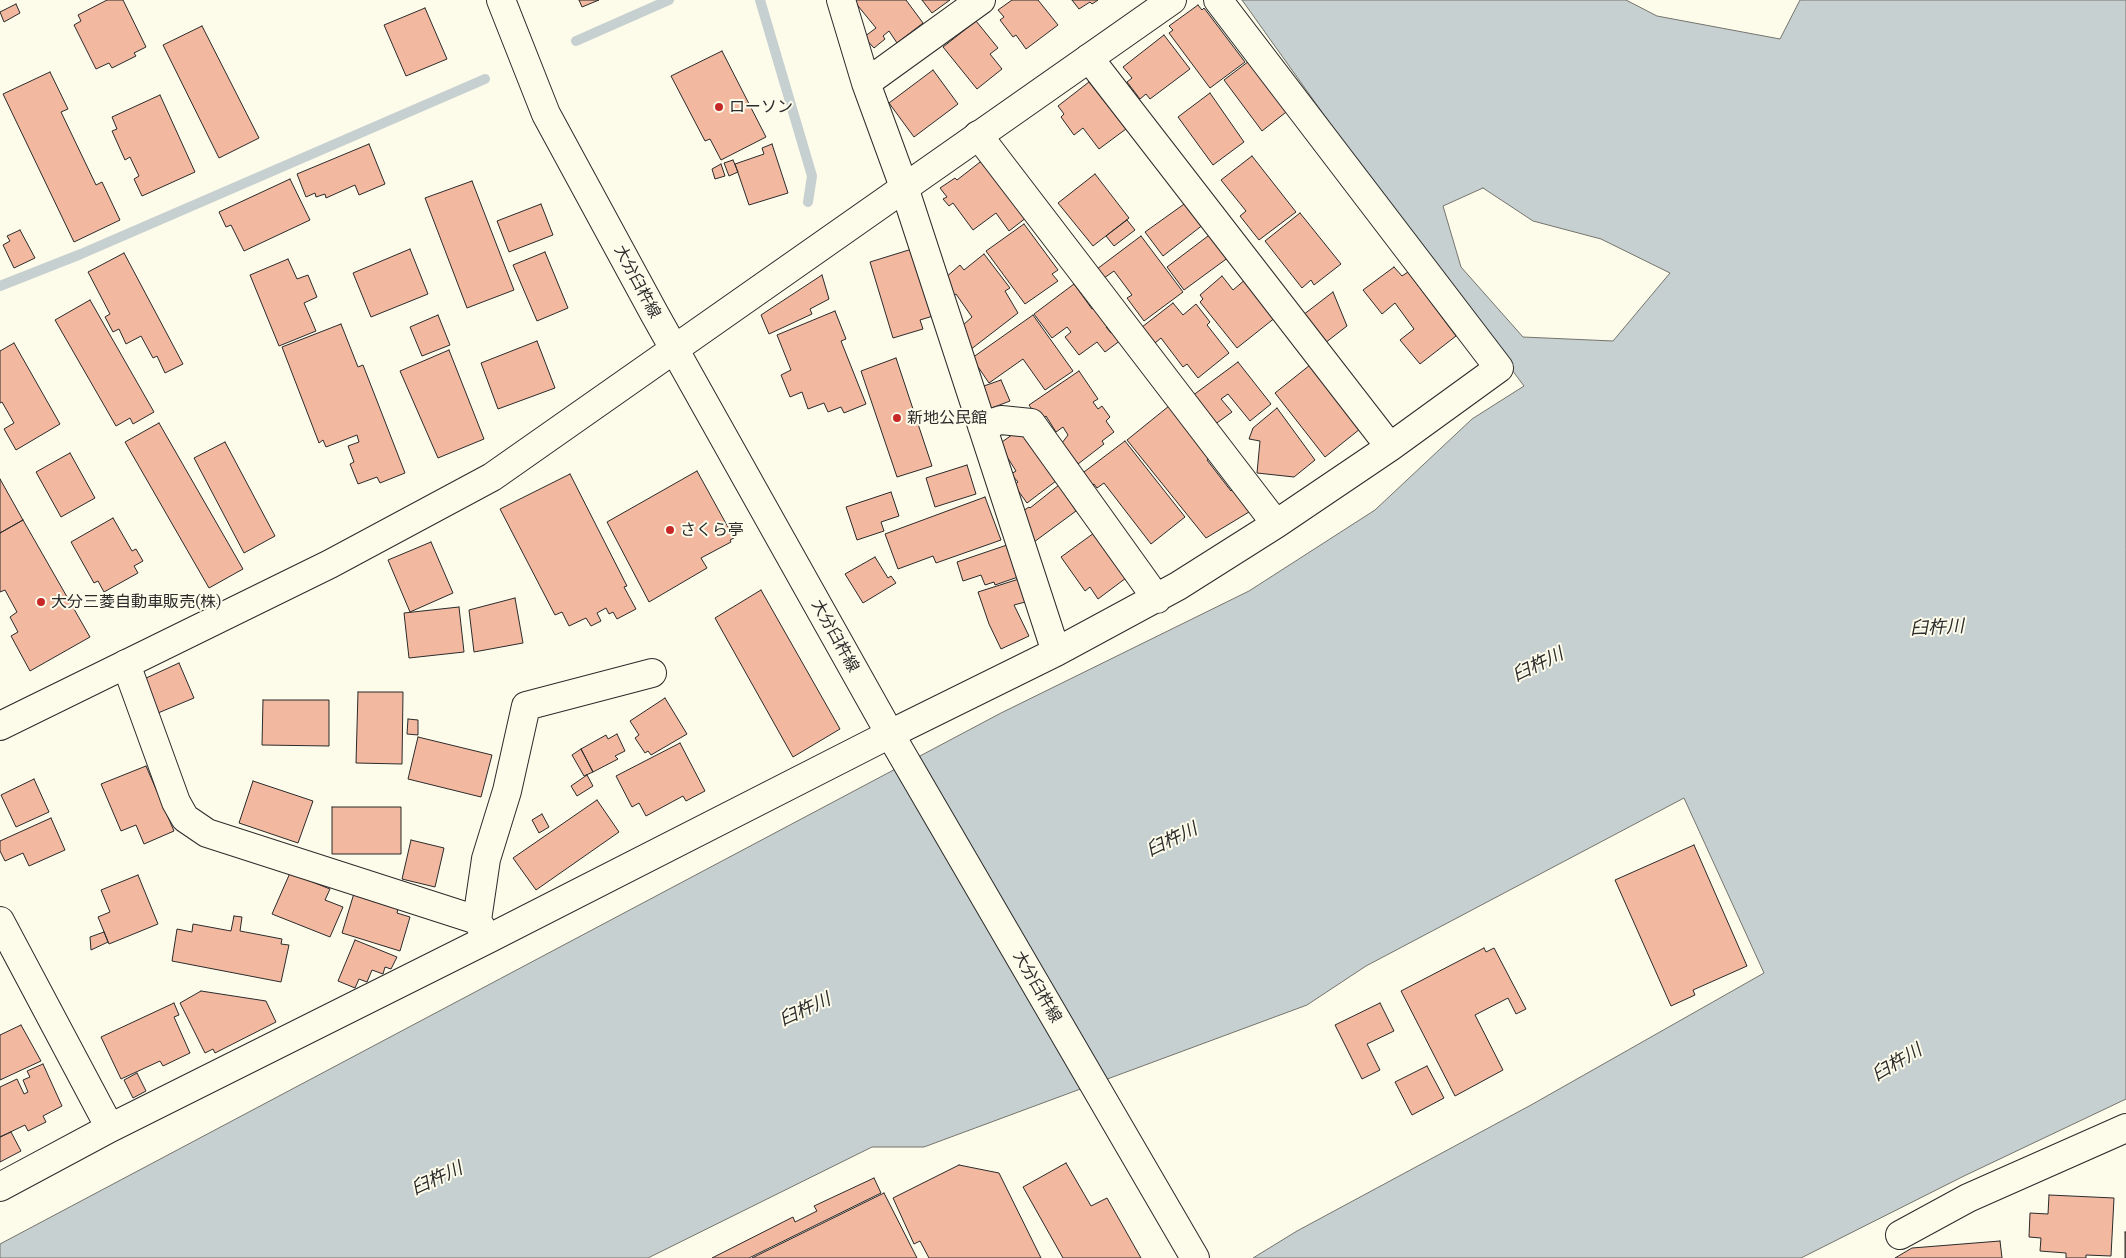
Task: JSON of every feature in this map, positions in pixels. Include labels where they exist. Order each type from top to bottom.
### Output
[{"type":"street","name":"大分臼杵線","points":[[501,0],[546,114],[673,349],[895,742],[1195,1258]]},
{"type":"street","points":[[842,0],[866,82],[904,188],[1056,652]]},
{"type":"street","points":[[866,82],[981,0]]},
{"type":"street","points":[[0,726],[330,564],[492,477],[1172,0]]},
{"type":"street","points":[[0,1187],[482,929],[895,742],[1056,652],[1157,599],[1276,524],[1390,447],[1499,368],[1218,0]]},
{"type":"street","points":[[1089,58],[1390,447]]},
{"type":"street","points":[[978,135],[1276,524]]},
{"type":"street","points":[[982,426],[1001,420],[1031,424],[1157,599]]},
{"type":"street","points":[[126,664],[176,802],[185,818],[206,833],[482,929]]},
{"type":"street","points":[[482,929],[486,859],[507,791],[526,706],[652,673]]},
{"type":"street","points":[[0,921],[110,1128]]},
{"type":"street","points":[[1900,1235],[1968,1198],[2126,1128]]},
{"type":"water","name":"臼杵川","points":[[1242,0],[1626,0],[1657,16],[1780,39],[1800,0],[2126,0],[2126,1099],[1964,1176],[1801,1258],[1253,1258],[1297,1231],[1531,1105],[1764,973],[1684,798],[1366,966],[1307,1005],[924,1147],[872,1147],[648,1258],[0,1258],[0,1244],[1001,713],[1249,591],[1375,510],[1472,419],[1524,386],[1389,206]],"holes":[[[1483,188],[1533,221],[1601,239],[1670,273],[1613,341],[1523,337],[1461,267],[1443,206]]]},
{"type":"building","points":[[107,0],[123,0],[146,47],[134,53],[136,56],[112,68],[109,63],[96,69],[74,25],[81,21],[78,15]]},
{"type":"building","points":[[579,0],[599,0],[582,7]]},
{"type":"building","points":[[906,0],[923,23],[897,43],[889,31],[883,36],[885,39],[874,48],[864,37],[876,28],[854,1]]},
{"type":"building","points":[[922,0],[950,0],[932,13]]},
{"type":"building","points":[[1012,0],[1038,0],[1058,25],[1026,49],[1016,35],[1013,37],[1000,20],[1004,17],[998,10]]},
{"type":"building","points":[[1072,0],[1098,0],[1092,4],[1090,2],[1079,9]]},
{"type":"building","points":[[16,4],[20,13],[4,22],[0,12]]},
{"type":"building","points":[[1198,5],[1202,10],[1204,8],[1245,62],[1210,88],[1169,33],[1173,30],[1169,26]]},
{"type":"building","points":[[425,8],[447,59],[406,76],[384,25]]},
{"type":"building","points":[[976,21],[998,48],[990,54],[1002,69],[977,89],[943,47]]},
{"type":"building","points":[[202,26],[259,138],[219,158],[163,45]]},
{"type":"building","points":[[1164,35],[1190,69],[1150,99],[1146,94],[1140,99],[1127,82],[1132,78],[1123,67]]},
{"type":"building","name":"ローソン","points":[[722,51],[766,137],[721,160],[710,139],[705,141],[671,76]]},
{"type":"building","points":[[1253,58],[1290,109],[1262,131],[1224,80]]},
{"type":"building","points":[[933,70],[958,104],[914,137],[889,103]]},
{"type":"building","points":[[50,72],[68,109],[61,112],[96,185],[102,182],[120,220],[74,242],[3,94]]},
{"type":"building","points":[[1089,82],[1126,129],[1099,149],[1083,128],[1074,135],[1061,117],[1064,114],[1058,106]]},
{"type":"building","points":[[1210,93],[1244,142],[1213,165],[1178,117]]},
{"type":"building","points":[[160,95],[195,172],[142,196],[134,179],[139,176],[130,157],[125,160],[112,131],[117,129],[112,117]]},
{"type":"building","points":[[369,144],[385,184],[359,195],[355,185],[326,198],[325,194],[316,197],[315,193],[306,197],[297,174]]},
{"type":"building","points":[[772,144],[788,193],[749,205],[735,164],[764,154],[762,148]]},
{"type":"building","points":[[1252,156],[1296,212],[1259,240],[1240,216],[1246,211],[1221,180]]},
{"type":"building","points":[[984,159],[1031,214],[1009,231],[996,213],[973,230],[953,203],[949,206],[943,199],[947,197],[940,188],[955,178],[957,180]]},
{"type":"building","points":[[733,160],[738,172],[729,176],[724,163]]},
{"type":"building","points":[[721,164],[725,176],[715,179],[712,169]]},
{"type":"building","points":[[1095,174],[1129,218],[1093,246],[1058,203]]},
{"type":"building","points":[[290,179],[310,220],[244,251],[231,225],[226,227],[219,212]]},
{"type":"building","points":[[472,181],[514,290],[467,308],[425,198]]},
{"type":"building","points":[[1187,202],[1204,224],[1163,256],[1145,232]]},
{"type":"building","points":[[541,204],[553,235],[509,252],[497,221]]},
{"type":"building","points":[[1300,213],[1341,264],[1314,285],[1311,280],[1302,288],[1265,241]]},
{"type":"building","points":[[1127,220],[1135,230],[1114,246],[1106,236]]},
{"type":"building","points":[[1024,224],[1058,270],[1052,274],[1058,281],[1025,304],[986,251]]},
{"type":"building","points":[[20,230],[35,258],[14,268],[3,245],[10,241],[7,236]]},
{"type":"building","points":[[1212,233],[1229,257],[1184,290],[1167,267]]},
{"type":"building","points":[[1141,236],[1183,292],[1144,321],[1127,298],[1132,295],[1114,271],[1104,278],[1097,269]]},
{"type":"building","points":[[410,249],[428,294],[371,317],[353,273]]},
{"type":"building","points":[[912,249],[933,316],[920,320],[923,329],[893,338],[870,262]]},
{"type":"building","points":[[545,252],[568,308],[537,321],[513,265]]},
{"type":"building","points":[[124,253],[183,364],[165,373],[157,356],[153,358],[141,336],[126,344],[119,329],[113,332],[105,317],[110,314],[88,272]]},
{"type":"building","points":[[984,254],[1010,288],[1005,291],[1018,313],[970,350],[962,326],[972,317],[956,294],[951,297],[945,278],[960,265],[964,270]]},
{"type":"building","points":[[288,259],[297,279],[308,275],[317,297],[304,303],[316,331],[279,346],[250,275]]},
{"type":"building","points":[[1394,267],[1402,276],[1408,272],[1456,336],[1420,364],[1400,340],[1414,329],[1395,303],[1382,314],[1363,290]]},
{"type":"building","points":[[822,275],[829,299],[810,309],[812,314],[769,334],[761,315]]},
{"type":"building","points":[[1222,276],[1233,290],[1246,279],[1276,317],[1237,348],[1200,302],[1203,299],[1200,295]]},
{"type":"building","points":[[1074,284],[1092,309],[1096,306],[1110,324],[1106,327],[1111,333],[1115,330],[1121,340],[1105,352],[1097,342],[1079,355],[1065,337],[1071,332],[1067,327],[1052,338],[1034,314]]},
{"type":"building","points":[[1333,292],[1347,326],[1325,343],[1303,315]]},
{"type":"building","points":[[90,300],[154,412],[133,424],[130,418],[116,426],[55,320]]},
{"type":"building","points":[[1173,303],[1183,315],[1196,304],[1210,322],[1207,325],[1229,353],[1198,378],[1187,364],[1183,367],[1161,338],[1155,343],[1142,327]]},
{"type":"building","points":[[835,311],[846,339],[841,341],[866,404],[844,413],[841,407],[828,412],[824,403],[808,409],[802,392],[790,397],[781,375],[791,370],[777,335]]},
{"type":"building","points":[[438,315],[450,345],[422,356],[410,327]]},
{"type":"building","points":[[1033,315],[1073,371],[1045,390],[1023,359],[989,383],[972,358]]},
{"type":"building","points":[[341,324],[358,367],[363,365],[405,473],[380,483],[377,477],[358,484],[350,464],[354,462],[348,446],[359,442],[357,435],[326,447],[323,440],[319,443],[282,347]]},
{"type":"building","points":[[537,341],[555,388],[498,409],[481,363]]},
{"type":"building","points":[[14,343],[60,424],[16,450],[4,429],[14,423],[2,402],[0,403],[0,351]]},
{"type":"building","points":[[449,350],[484,439],[438,458],[400,371]]},
{"type":"building","name":"新地公民館","points":[[896,358],[932,466],[897,477],[861,371]]},
{"type":"building","points":[[1238,362],[1271,404],[1250,421],[1228,394],[1221,399],[1232,412],[1214,425],[1192,396]]},
{"type":"building","points":[[1310,365],[1360,429],[1325,457],[1275,393]]},
{"type":"building","points":[[1079,371],[1098,399],[1093,402],[1098,409],[1102,406],[1110,417],[1106,421],[1114,432],[1102,441],[1104,444],[1078,464],[1062,443],[1068,435],[1063,427],[1056,432],[1046,416],[1040,421],[1029,405]]},
{"type":"building","points":[[1001,380],[1010,401],[989,409],[981,387]]},
{"type":"building","points":[[1169,406],[1210,458],[1207,460],[1231,491],[1233,489],[1249,512],[1206,538],[1127,440]]},
{"type":"building","points":[[1277,408],[1315,460],[1294,477],[1257,473],[1260,441],[1249,439],[1253,428]]},
{"type":"building","points":[[159,423],[243,569],[209,588],[125,442]]},
{"type":"building","points":[[1019,430],[1056,481],[1027,503],[1014,485],[1018,482],[1011,474],[1016,471],[999,444]]},
{"type":"building","points":[[1125,441],[1185,517],[1151,544],[1104,483],[1097,488],[1094,484],[1090,487],[1080,475]]},
{"type":"building","points":[[225,442],[275,536],[244,553],[194,458]]},
{"type":"building","points":[[70,453],[95,498],[61,517],[36,472]]},
{"type":"building","points":[[967,465],[976,494],[935,507],[926,478]]},
{"type":"building","name":"さくら亭","points":[[697,471],[734,538],[730,540],[731,542],[701,558],[707,568],[649,602],[607,522]]},
{"type":"building","points":[[570,474],[627,586],[624,587],[636,609],[617,619],[613,612],[609,614],[606,608],[597,613],[601,621],[591,626],[586,618],[569,626],[562,612],[555,615],[500,509]]},
{"type":"building","points":[[0,479],[23,520],[0,533]]},
{"type":"building","points":[[1059,485],[1076,511],[1034,542],[1023,511],[1030,508]]},
{"type":"building","points":[[891,492],[899,516],[881,522],[884,531],[857,540],[846,507]]},
{"type":"building","points":[[985,497],[1001,540],[936,563],[933,556],[898,569],[885,534]]},
{"type":"building","points":[[113,518],[132,551],[136,549],[143,561],[134,566],[138,573],[104,592],[98,581],[94,583],[71,542]]},
{"type":"building","name":"大分三菱自動車販売(株)","points":[[23,520],[90,637],[30,671],[11,636],[18,632],[10,617],[17,612],[5,590],[0,592],[0,533]]},
{"type":"building","points":[[1094,533],[1126,578],[1098,599],[1090,587],[1085,591],[1061,557]]},
{"type":"building","points":[[431,542],[453,593],[410,612],[388,560]]},
{"type":"building","points":[[1007,545],[1018,577],[995,585],[994,582],[985,585],[981,575],[963,581],[957,562]]},
{"type":"building","points":[[875,557],[888,578],[891,576],[896,583],[863,603],[845,574]]},
{"type":"building","points":[[1022,578],[1029,601],[1014,605],[1029,636],[1001,649],[989,624],[978,592]]},
{"type":"building","points":[[761,590],[840,729],[793,757],[715,618]]},
{"type":"building","points":[[515,598],[523,643],[474,652],[469,610]]},
{"type":"building","points":[[459,607],[464,652],[409,658],[404,613]]},
{"type":"building","points":[[179,663],[194,698],[158,713],[144,679]]},
{"type":"building","points":[[358,692],[403,692],[402,764],[356,763]]},
{"type":"building","points":[[665,698],[687,734],[651,755],[648,751],[645,753],[635,738],[639,735],[630,721]]},
{"type":"building","points":[[263,700],[329,700],[329,746],[262,745]]},
{"type":"building","points":[[408,719],[418,720],[418,735],[407,734]]},
{"type":"building","points":[[617,734],[625,751],[615,756],[618,759],[593,772],[581,749],[606,735],[608,739]]},
{"type":"building","points":[[418,737],[492,755],[481,797],[408,779]]},
{"type":"building","points":[[680,743],[705,791],[686,801],[683,796],[646,816],[639,803],[632,807],[616,776]]},
{"type":"building","points":[[581,749],[593,772],[584,776],[572,755]]},
{"type":"building","points":[[146,766],[174,831],[144,844],[136,825],[121,831],[101,784]]},
{"type":"building","points":[[587,775],[593,786],[577,796],[571,786]]},
{"type":"building","points":[[34,779],[49,812],[16,827],[1,795]]},
{"type":"building","points":[[253,781],[313,801],[298,843],[239,823]]},
{"type":"building","points":[[597,800],[619,832],[536,890],[513,858]]},
{"type":"building","points":[[332,807],[401,807],[401,854],[332,854]]},
{"type":"building","points":[[542,814],[549,827],[539,833],[532,820]]},
{"type":"building","points":[[51,818],[65,850],[29,866],[23,853],[5,861],[0,851],[0,841]]},
{"type":"building","points":[[411,840],[444,848],[435,887],[402,879]]},
{"type":"building","points":[[1694,845],[1747,966],[1693,990],[1695,995],[1671,1006],[1615,880]]},
{"type":"building","points":[[290,873],[330,889],[325,900],[343,907],[330,937],[272,914]]},
{"type":"building","points":[[138,875],[158,924],[109,944],[98,917],[110,912],[101,890]]},
{"type":"building","points":[[355,890],[399,904],[397,913],[410,917],[400,951],[342,933]]},
{"type":"building","points":[[234,916],[242,917],[240,931],[282,939],[281,944],[289,945],[281,982],[172,961],[177,929],[192,932],[193,924],[231,931]]},
{"type":"building","points":[[104,932],[108,942],[91,950],[90,937]]},
{"type":"building","points":[[355,940],[397,957],[391,969],[385,967],[383,974],[372,970],[367,982],[359,979],[355,988],[338,981]]},
{"type":"building","points":[[1484,948],[1486,952],[1494,948],[1526,1009],[1516,1014],[1508,998],[1475,1015],[1503,1070],[1455,1096],[1401,991]]},
{"type":"building","points":[[201,991],[266,1001],[276,1022],[215,1053],[213,1049],[205,1053],[180,1003]]},
{"type":"building","points":[[174,1003],[179,1015],[174,1017],[190,1053],[163,1066],[160,1061],[121,1079],[101,1037]]},
{"type":"building","points":[[1380,1003],[1394,1031],[1367,1044],[1380,1070],[1362,1079],[1335,1025]]},
{"type":"building","points":[[21,1025],[41,1061],[0,1080],[0,1035]]},
{"type":"building","points":[[43,1064],[62,1106],[43,1116],[46,1122],[28,1131],[25,1125],[0,1137],[0,1087],[17,1079],[24,1094],[28,1092],[23,1080],[30,1077],[27,1071]]},
{"type":"building","points":[[1427,1066],[1444,1098],[1412,1115],[1395,1082]]},
{"type":"building","points":[[137,1073],[146,1091],[133,1098],[124,1080]]},
{"type":"building","points":[[11,1132],[21,1151],[0,1162],[0,1137]]},
{"type":"building","points":[[1066,1163],[1091,1206],[1107,1198],[1141,1258],[1063,1258],[1023,1187]]},
{"type":"building","points":[[959,1165],[999,1173],[1041,1258],[929,1258],[920,1241],[914,1244],[893,1198]]},
{"type":"building","points":[[874,1178],[881,1193],[749,1258],[712,1258],[793,1217],[795,1222],[817,1211],[814,1206]]},
{"type":"building","points":[[884,1193],[917,1258],[752,1258]]},
{"type":"building","points":[[2049,1195],[2114,1198],[2111,1256],[2086,1255],[2086,1258],[2066,1258],[2066,1253],[2040,1251],[2041,1238],[2029,1237],[2030,1213],[2048,1214]]},
{"type":"building","points":[[2126,1232],[2126,1258],[2125,1258]]},
{"type":"building","points":[[2000,1241],[2002,1258],[1895,1258],[1912,1248]]},
{"type":"waterway","points":[[576,41],[669,0]]},
{"type":"waterway","points":[[760,0],[812,176],[808,202]]},
{"type":"waterway","points":[[0,286],[81,254],[485,79]]},
{"type":"place","name":"ローソン","points":[[719,107]]},
{"type":"place","name":"新地公民館","points":[[897,418]]},
{"type":"place","name":"さくら亭","points":[[670,530]]},
{"type":"place","name":"大分三菱自動車販売(株)","points":[[41,602]]}]
